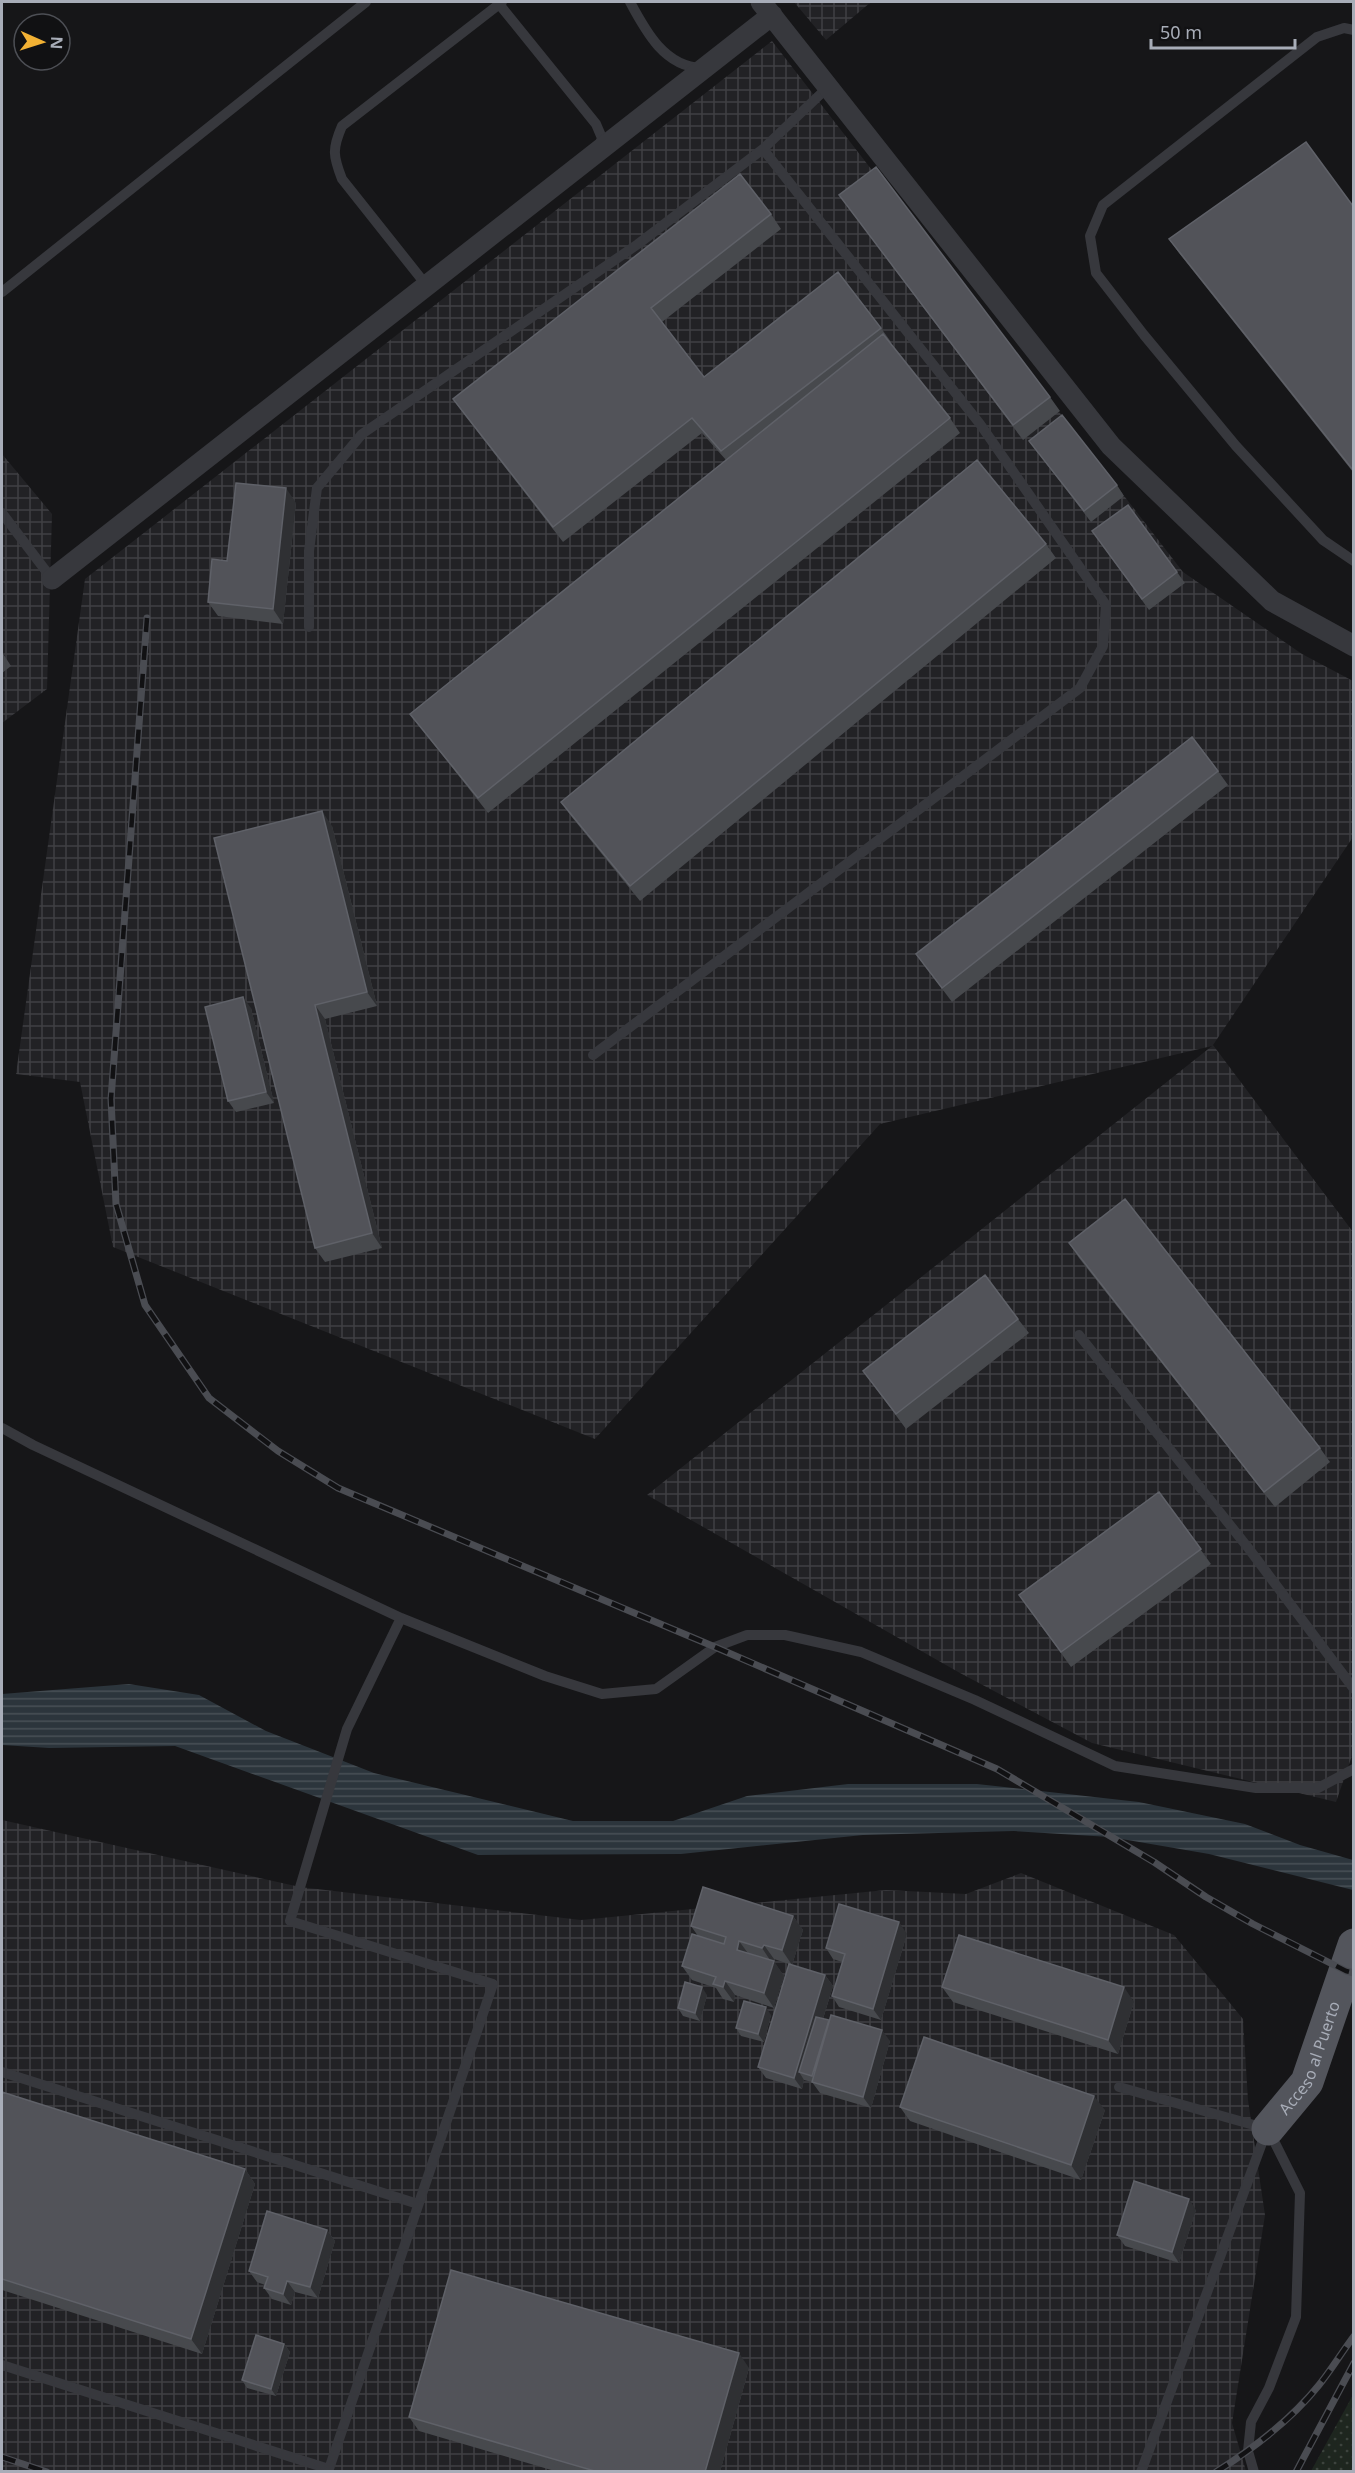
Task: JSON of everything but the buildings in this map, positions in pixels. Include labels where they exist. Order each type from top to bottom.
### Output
[{"type":"main road","name":"Acceso al Puerto","points":[[1268,2129],[1307,2082],[1353,1947]]},
{"type":"street","points":[[52,579],[704,69],[767,8],[1111,446],[1272,601],[1353,646]]},
{"type":"lane","points":[[2,292],[366,2]]},
{"type":"lane","points":[[630,2],[645,29],[665,54],[679,64],[704,69]]},
{"type":"lane","points":[[427,286],[342,179],[335,160],[334,145],[342,126],[500,3],[596,124],[602,138],[597,152]]},
{"type":"lane","points":[[1353,30],[1344,28],[1317,37],[1298,51],[1103,205],[1089,236],[1096,273],[1151,344],[1236,446],[1323,540],[1353,561]]},
{"type":"lane","points":[[309,627],[309,551],[317,488],[362,434],[638,244],[763,149],[828,87]]},
{"type":"lane","points":[[593,1056],[1080,688],[1104,646],[1106,605],[980,424],[763,149]]},
{"type":"lane","points":[[2,513],[52,579]]},
{"type":"lane","points":[[1078,1335],[1249,1549],[1353,1689]]},
{"type":"lane","points":[[2,1428],[33,1445],[401,1618],[545,1676],[602,1694],[656,1689],[716,1647],[747,1635],[785,1635],[861,1652],[975,1700],[1115,1766],[1256,1788],[1318,1788],[1353,1769]]},
{"type":"lane","points":[[2,2366],[329,2469],[493,1984],[290,1921],[346,1729],[401,1618]]},
{"type":"lane","points":[[2,2073],[418,2204]]},
{"type":"lane","points":[[1119,2087],[1268,2129],[1300,2193],[1296,2317],[1269,2388],[1251,2422],[1248,2451],[1254,2472]]},
{"type":"lane","points":[[1141,2472],[1268,2129]]},
{"type":"shaded area","points":[[794,2],[871,2],[826,40]]},
{"type":"shaded area","points":[[772,41],[1183,572],[1302,654],[1353,681],[1353,837],[1213,1045],[1353,1232],[1354,1750],[1336,1802],[1092,1743],[960,1673],[647,1495],[1212,1046],[880,1124],[595,1439],[113,1247],[80,1082],[16,1074],[85,579]]},
{"type":"shaded area","points":[[2,454],[52,514],[47,689],[2,723]]},
{"type":"shaded area","points":[[129,1684],[199,1695],[266,1731],[374,1773],[573,1821],[673,1821],[747,1796],[848,1784],[977,1784],[1139,1802],[1245,1824],[1300,1845],[1353,1860],[1353,1890],[1209,1854],[1110,1837],[1014,1831],[863,1835],[681,1854],[478,1855],[175,1746],[49,1748],[2,1745],[2,1694]]},
{"type":"shaded area","points":[[2,1820],[300,1887],[581,1920],[886,1890],[966,1894],[1021,1873],[1174,1935],[1243,2019],[1248,2100],[1265,2215],[1232,2423],[1246,2471],[2,2472]]},
{"type":"shaded area","points":[[1353,2395],[1353,2471],[1311,2471]]},
{"type":"railway","points":[[147,618],[111,1099],[116,1204],[145,1305],[209,1398],[278,1451],[338,1488],[997,1769],[1253,1924],[1354,1973]]},
{"type":"railway","points":[[1216,2472],[1284,2422],[1319,2385],[1354,2336]]},
{"type":"railway","points":[[1296,2472],[1354,2363]]},
{"type":"railway","points":[[2,2457],[47,2472]]}]
